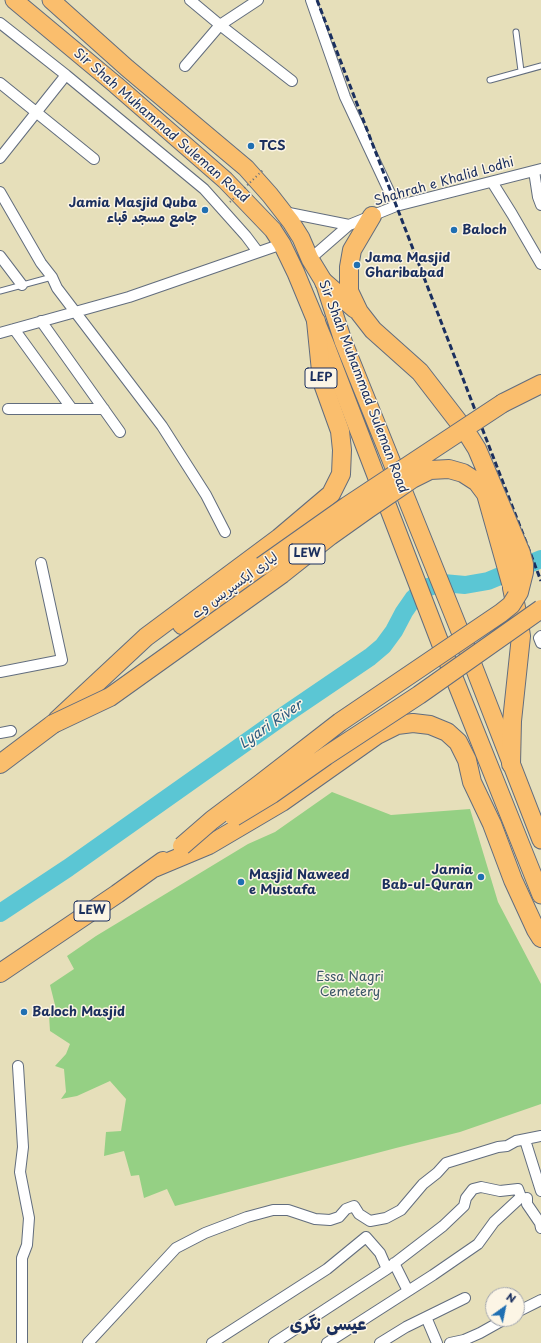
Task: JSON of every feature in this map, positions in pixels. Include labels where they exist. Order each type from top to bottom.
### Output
[{"type":"highway","name":"Sir Shah Muhammad Suleman Road","points":[[14,0],[116,85],[226,180],[273,230],[282,244],[316,321],[441,645],[541,896]]},
{"type":"highway","name":"Sir Shah Muhammad Suleman Road","points":[[51,0],[128,68],[246,168],[284,212],[301,238],[310,259],[324,282],[343,341],[461,634],[511,764],[534,817],[541,840]]},
{"type":"highway","name":"LEW","points":[[0,973],[154,868],[212,820],[340,722],[501,613],[513,602],[519,592],[524,572],[524,564],[521,553],[477,449],[467,433],[420,372],[373,330],[359,312],[349,291],[349,267],[352,250],[372,216]]},
{"type":"highway","points":[[282,244],[301,238]]},
{"type":"highway","points":[[324,282],[359,312]]},
{"type":"highway","name":"LEP","points":[[316,321],[322,381],[340,431]]},
{"type":"highway","name":"لیاری ایکسپریس وے","points":[[0,764],[157,643],[347,506],[503,403],[541,384]]},
{"type":"highway","name":"LEW","points":[[53,724],[146,637],[279,538],[330,494],[341,474],[342,450],[340,431]]},
{"type":"highway","name":"LEW","points":[[53,724],[110,697],[239,606],[330,536],[412,480],[430,470],[449,469],[463,473],[477,482],[486,494],[518,617],[521,636],[512,721],[511,764]]},
{"type":"highway","name":"LEW","points":[[182,846],[272,794],[326,756],[419,695],[541,609]]},
{"type":"highway","name":"LEW","points":[[154,868],[210,845],[282,802],[377,735],[398,725],[413,723],[430,725],[447,732],[458,742],[467,760],[472,782],[492,824],[513,880],[541,938]]},
{"type":"street","points":[[190,0],[292,81]]},
{"type":"street","points":[[185,66],[220,25],[258,0]]},
{"type":"street","points":[[311,0],[345,97],[396,206]]},
{"type":"street","points":[[0,23],[66,75],[127,127],[204,189],[246,236],[258,252]]},
{"type":"street","points":[[0,158],[66,75]]},
{"type":"street","points":[[0,83],[94,159]]},
{"type":"street","points":[[537,170],[538,197],[541,205]]},
{"type":"street","name":"Shahrah e Khalid Lodhi","points":[[310,259],[350,225],[396,206],[537,170]]},
{"type":"street","points":[[492,182],[541,264]]},
{"type":"street","points":[[0,192],[41,263],[52,277],[57,288],[162,426],[206,495],[225,532]]},
{"type":"street","points":[[284,212],[350,225]]},
{"type":"street","points":[[0,333],[129,297],[282,244]]},
{"type":"street","points":[[0,256],[22,286]]},
{"type":"street","points":[[41,321],[120,432]]},
{"type":"street","points":[[14,329],[72,409]]},
{"type":"street","points":[[8,410],[104,409]]},
{"type":"street","points":[[0,672],[62,660],[41,563]]},
{"type":"street","points":[[541,636],[539,638],[541,643]]},
{"type":"street","points":[[0,734],[11,731]]},
{"type":"street","points":[[18,1066],[23,1147],[20,1172],[29,1218],[27,1245],[22,1258],[22,1343]]},
{"type":"street","points":[[88,1343],[176,1248],[205,1233],[247,1217],[273,1210],[288,1210],[315,1219],[330,1220],[339,1217],[346,1209],[354,1206],[359,1214],[370,1222],[386,1218],[400,1210],[423,1184],[437,1173],[446,1163],[498,1147],[507,1146],[516,1141],[541,1136]]},
{"type":"street","points":[[327,1343],[478,1244],[494,1222],[524,1198],[532,1199],[541,1191],[525,1140]]},
{"type":"street","points":[[274,1343],[391,1266],[443,1226],[464,1206],[466,1198],[473,1189],[481,1187],[500,1191],[518,1189],[540,1223],[541,1228]]},
{"type":"street","points":[[212,1343],[327,1269],[366,1237],[391,1266],[408,1291]]},
{"type":"street","points":[[380,1343],[406,1327],[465,1298]]},
{"type":"street","points":[[525,1308],[541,1300]]},
{"type":"street","points":[[426,1317],[437,1343]]},
{"type":"street","points":[[450,1343],[466,1341],[491,1327]]},
{"type":"lane","points":[[516,32],[521,71]]},
{"type":"lane","points":[[490,80],[541,66]]},
{"type":"lane","points":[[0,291],[52,277]]},
{"type":"path","points":[[230,202],[264,168]]},
{"type":"green space","name":"Essa Nagri Cemetery","points":[[332,792],[391,815],[470,809],[498,902],[541,984],[541,1104],[460,1132],[175,1206],[167,1189],[144,1198],[139,1175],[131,1176],[124,1151],[104,1156],[106,1132],[121,1131],[126,1099],[110,1081],[77,1096],[61,1099],[66,1092],[64,1069],[55,1066],[66,1054],[70,1044],[50,1031],[49,1015],[56,1009],[50,985],[74,969],[67,956],[96,936],[248,844],[275,832]]},
{"type":"waterway","name":"Lyari River","points":[[0,913],[68,868],[286,714],[370,657],[383,646],[394,631],[413,599],[425,588],[443,583],[465,585],[488,581],[541,559]]},
{"type":"railway","points":[[317,0],[541,581]]},
{"type":"place","name":"TCS","points":[[251,146]]},
{"type":"place","name":"Jamia Masjid Quba جامع مسجد قباء","points":[[205,210]]},
{"type":"place","name":"Baloch","points":[[454,230]]},
{"type":"place","name":"Jama Masjid Gharibabad","points":[[357,265]]},
{"type":"place","name":"Jamia Bab-ul-Quran","points":[[481,877]]},
{"type":"place","name":"Masjid Naweed e Mustafa","points":[[241,882]]},
{"type":"place","name":"Baloch Masjid","points":[[24,1012]]},
{"type":"district","name":"عیسی نگری","points":[[328,1325]]}]
